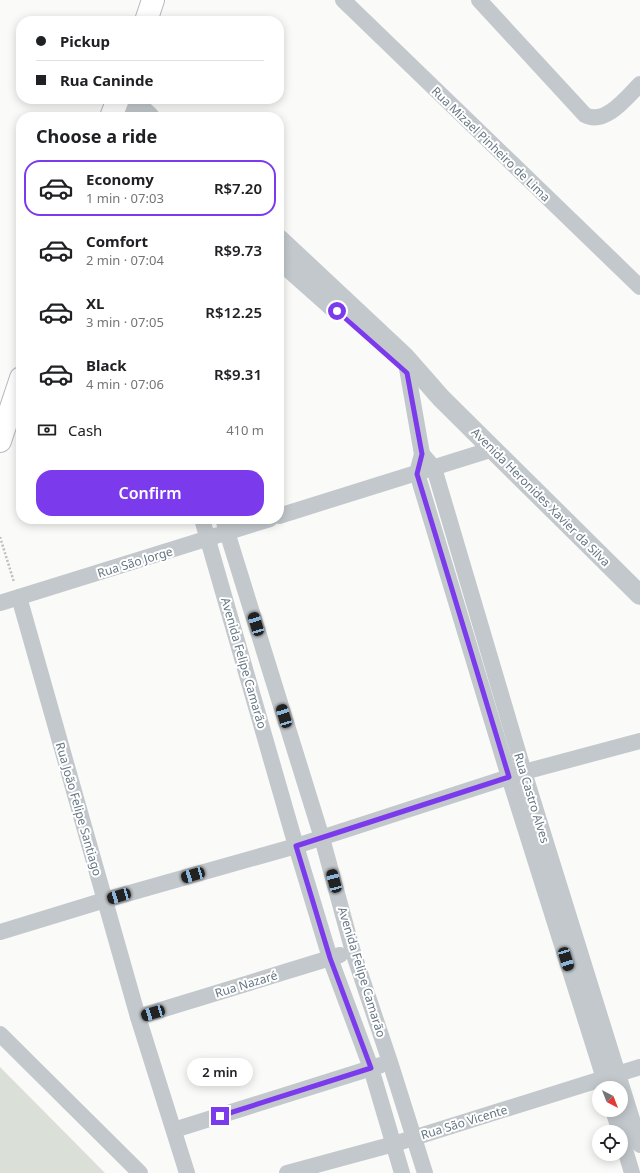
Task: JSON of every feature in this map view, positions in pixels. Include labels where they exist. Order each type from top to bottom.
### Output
[{"type":"main road","points":[[148,16],[153,0]]},
{"type":"main road","points":[[0,441],[16,393]]},
{"type":"street","name":"Rua Mizael Pinheiro de Lima","points":[[343,0],[640,287]]},
{"type":"street","points":[[480,0],[585,115],[590,118],[603,116],[614,110],[640,84]]},
{"type":"street","points":[[121,108],[134,112]]},
{"type":"street","name":"Avenida Heronides Xavier da Silva","points":[[284,250],[290,263],[406,365],[441,398],[640,595]]},
{"type":"street","points":[[406,365],[422,454],[417,474]]},
{"type":"street","points":[[284,514],[493,449]]},
{"type":"street","name":"Rua Castro Alves","points":[[422,454],[434,468],[516,774]]},
{"type":"street","name":"Rua Castro Alves","points":[[417,474],[516,774],[610,1080],[640,1145]]},
{"type":"street","name":"Avenida Felipe Camarão","points":[[204,524],[296,846],[330,958],[371,1068],[402,1173]]},
{"type":"street","name":"Rua São Jorge","points":[[0,603],[208,539],[225,526],[238,524]]},
{"type":"street","name":"Avenida Felipe Camarão","points":[[225,526],[322,838],[353,952],[415,1137],[425,1173]]},
{"type":"street","name":"Rua João Felipe Santiago","points":[[19,597],[138,1017],[187,1173]]},
{"type":"street","points":[[0,932],[105,900],[296,846],[516,774],[640,741]]},
{"type":"street","name":"Rua Nazaré","points":[[138,1017],[353,952]]},
{"type":"street","points":[[0,1034],[140,1173]]},
{"type":"street","points":[[174,1130],[390,1062]]},
{"type":"street","name":"Rua São Vicente","points":[[287,1173],[394,1144],[610,1080],[640,1067]]},
{"type":"street","points":[[628,1160],[632,1173]]},
{"type":"path","points":[[0,537],[19,597]]},
{"type":"shaded area","points":[[0,1067],[105,1173],[0,1173]]},
{"type":"route","points":[[220,1116],[371,1068],[330,958],[296,846],[509,777],[417,474],[422,454],[407,373],[337,311]]}]
